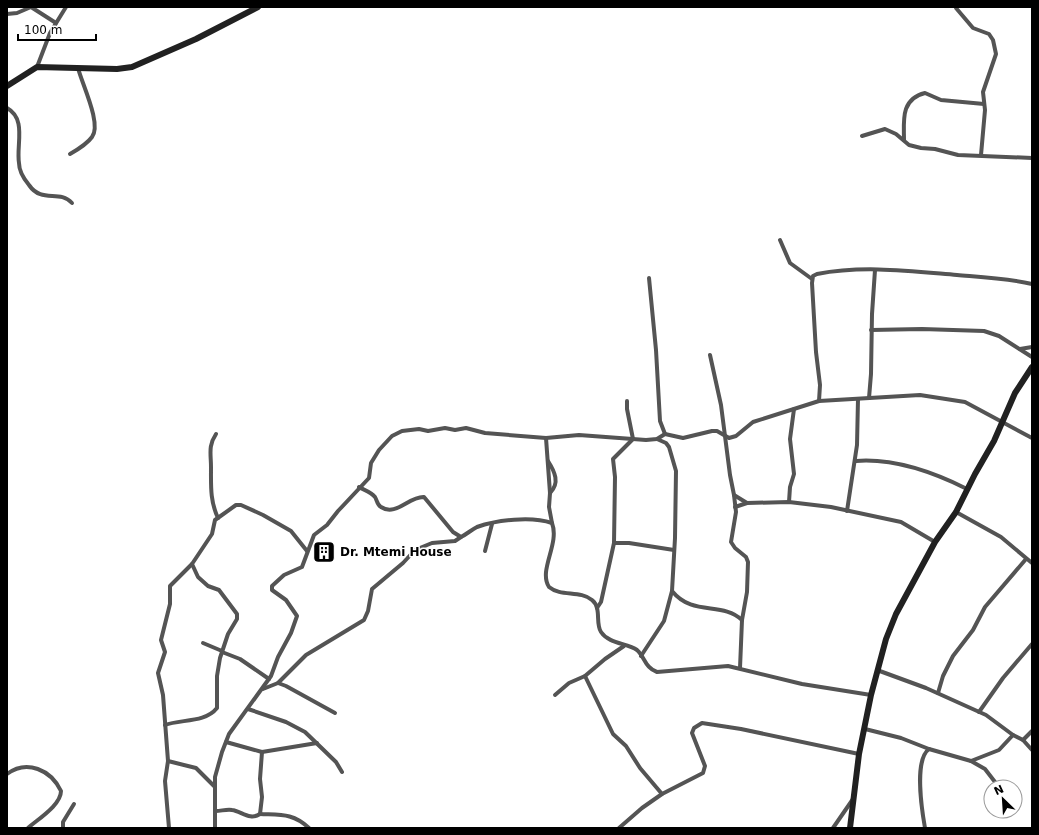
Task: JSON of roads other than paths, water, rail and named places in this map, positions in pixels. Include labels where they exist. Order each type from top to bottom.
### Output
[{"type":"main road","points":[[7,86],[37,67],[117,69],[132,67],[196,39],[258,7]]},
{"type":"main road","points":[[850,828],[859,754],[871,695],[886,640],[896,614],[935,542],[956,512],[1003,422],[1015,393],[1032,367]]},
{"type":"street","points":[[7,14],[17,13],[30,7],[56,23]]},
{"type":"street","points":[[37,67],[56,23],[66,7]]},
{"type":"street","points":[[956,8],[973,28],[989,34],[995,48],[995,59],[983,92],[984,104],[981,155]]},
{"type":"street","points":[[70,154],[92,138],[95,132],[94,118],[78,68]]},
{"type":"street","points":[[904,140],[903,115],[911,100],[916,96],[925,93],[941,100],[984,104]]},
{"type":"street","points":[[7,108],[14,114],[20,130],[18,163],[29,186],[37,194],[64,197],[72,203]]},
{"type":"street","points":[[862,136],[885,129],[910,145],[921,148],[935,148],[958,155],[1032,158]]},
{"type":"street","points":[[780,240],[790,263],[812,279]]},
{"type":"street","points":[[869,398],[872,374],[871,330],[875,270]]},
{"type":"street","points":[[819,402],[820,385],[816,352],[812,279],[817,274],[826,272],[902,270],[1005,278],[1032,284]]},
{"type":"street","points":[[649,278],[656,350],[660,420],[665,434]]},
{"type":"street","points":[[871,330],[922,329],[984,331],[999,336],[1032,357]]},
{"type":"street","points":[[1020,349],[1032,348]]},
{"type":"street","points":[[710,354],[721,405],[734,495],[735,507],[732,542],[735,548],[746,558],[748,562],[747,592],[742,620],[740,668]]},
{"type":"street","points":[[657,439],[665,434],[683,438],[712,431],[721,433],[725,436],[733,437],[753,422],[819,402],[920,396],[954,399],[965,402],[1032,438]]},
{"type":"street","points":[[847,511],[856,461],[858,399]]},
{"type":"street","points":[[628,401],[627,409],[633,439]]},
{"type":"street","points":[[789,502],[790,487],[794,474],[790,439],[794,409]]},
{"type":"street","points":[[215,828],[216,769],[226,742],[269,679],[278,657],[291,634],[297,616],[286,600],[272,590],[272,586],[284,575],[302,567],[314,535],[327,525],[359,487],[369,478],[371,463],[378,450],[392,436],[402,432],[419,429],[428,430],[445,428],[455,430],[466,428],[485,433],[546,438],[568,435],[657,439],[666,444],[670,448],[676,470],[672,591],[664,621],[659,630],[648,642],[641,656]]},
{"type":"street","points":[[216,434],[210,446],[209,456],[210,489],[213,508],[218,518]]},
{"type":"street","points":[[546,438],[550,493],[549,507],[554,539],[545,578],[546,583],[552,590],[589,598],[597,608],[598,624],[602,633],[624,646],[633,648],[651,670],[657,672],[716,666],[740,668],[802,684],[871,695]]},
{"type":"street","points":[[597,608],[601,602],[614,543],[615,477],[613,459],[633,439]]},
{"type":"street","points":[[548,460],[556,474],[555,486],[550,493]]},
{"type":"street","points":[[856,461],[876,460],[927,470],[967,489]]},
{"type":"street","points":[[359,487],[371,493],[379,506],[388,510],[393,510],[418,498],[424,497],[454,532],[461,537]]},
{"type":"street","points":[[734,495],[747,503]]},
{"type":"street","points":[[735,507],[747,503],[789,502],[847,511],[901,522],[935,542]]},
{"type":"street","points":[[169,828],[166,781],[168,761],[163,694],[158,673],[165,652],[161,640],[170,604],[170,586],[192,564],[211,537],[214,523],[218,518],[236,505],[244,506],[291,530],[307,551]]},
{"type":"street","points":[[956,512],[1001,537],[1032,563]]},
{"type":"street","points":[[263,689],[278,683],[306,655],[364,620],[368,611],[372,589],[402,564],[414,550],[432,543],[455,540],[479,527],[516,519],[536,519],[552,522]]},
{"type":"street","points":[[485,551],[492,524]]},
{"type":"street","points":[[614,543],[629,543],[674,550]]},
{"type":"street","points":[[938,693],[943,676],[953,656],[972,630],[985,607],[1026,559]]},
{"type":"street","points":[[165,725],[173,722],[198,718],[214,711],[218,704],[217,676],[222,652],[228,634],[237,619],[237,612],[219,590],[208,586],[198,577],[192,564]]},
{"type":"street","points":[[672,591],[681,601],[688,605],[729,612],[742,620]]},
{"type":"street","points":[[202,643],[240,659],[269,679]]},
{"type":"street","points":[[979,712],[1000,682],[1032,644]]},
{"type":"street","points":[[554,695],[569,684],[585,676],[605,659],[624,646]]},
{"type":"street","points":[[877,670],[938,693],[979,712],[1012,735],[1024,740],[1032,750]]},
{"type":"street","points":[[585,676],[613,734],[626,746],[640,768],[662,794]]},
{"type":"street","points":[[278,683],[335,713]]},
{"type":"street","points":[[248,709],[305,732],[336,762],[342,772]]},
{"type":"street","points":[[619,828],[662,794],[704,773],[705,766],[692,733],[694,728],[702,723],[841,749],[859,754]]},
{"type":"street","points":[[865,729],[901,738],[929,749],[971,761],[985,769],[993,779]]},
{"type":"street","points":[[1024,740],[1032,731]]},
{"type":"street","points":[[971,761],[999,750],[1012,735]]},
{"type":"street","points":[[226,742],[262,752],[317,743]]},
{"type":"street","points":[[925,828],[921,809],[921,766],[923,756],[929,749]]},
{"type":"street","points":[[260,814],[262,752]]},
{"type":"street","points":[[168,761],[196,768],[215,786]]},
{"type":"street","points":[[7,774],[22,766],[38,768],[57,784],[61,791],[60,798],[52,807],[28,828]]},
{"type":"street","points":[[833,828],[853,799]]},
{"type":"street","points":[[63,828],[63,822],[74,804]]},
{"type":"street","points":[[216,811],[231,810],[242,815],[253,816],[260,814],[292,816],[298,818],[309,828]]},
{"type":"place","name":"Dr. Mtemi House","points":[[324,552]]}]
